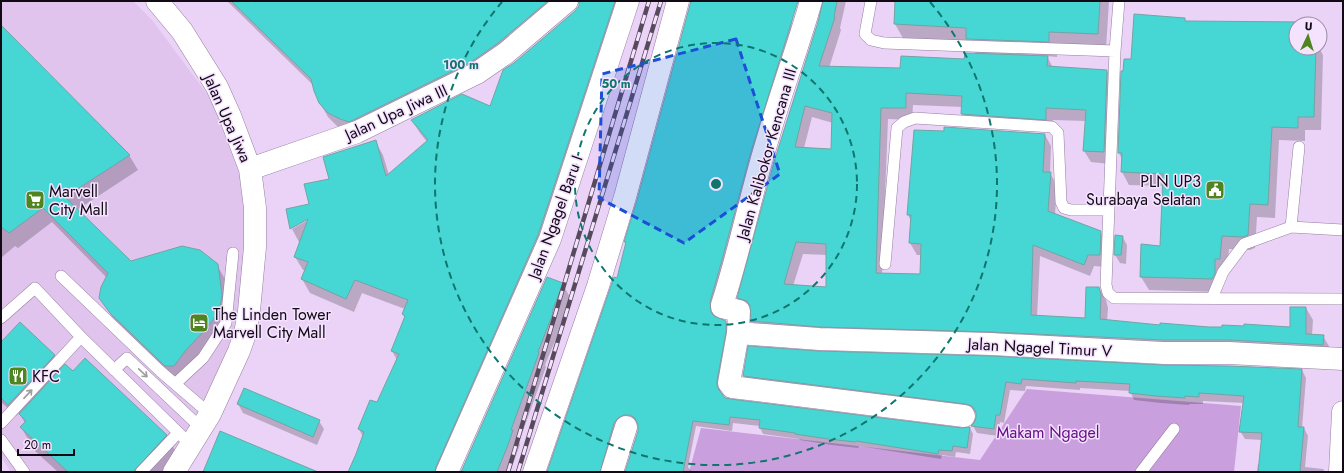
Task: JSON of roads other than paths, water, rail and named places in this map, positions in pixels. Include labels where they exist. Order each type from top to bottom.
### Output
[{"type":"street","name":"Jalan Upa Jiwa","points":[[157,1],[182,31],[217,87],[250,168],[255,208],[256,247],[245,334],[239,351],[195,430],[174,472]]},
{"type":"street","name":"Jalan Upa Jiwa III","points":[[250,168],[357,132],[477,73],[506,53],[567,1]]},
{"type":"street","name":"Jalan Ngagel Baru I","points":[[447,472],[550,239],[628,1]]},
{"type":"street","points":[[534,472],[598,286],[625,197],[678,1]]},
{"type":"street","name":"Jalan Kalibokor Kencana III","points":[[738,333],[739,311],[722,307],[768,138],[811,1]]},
{"type":"street","points":[[738,333],[729,383],[732,387],[964,416]]},
{"type":"street","name":"Jalan Ngagel Timur V","points":[[738,333],[819,339],[990,344],[1164,353],[1229,353],[1343,359]]},
{"type":"street","points":[[1340,472],[1343,412]]},
{"type":"street","points":[[612,472],[626,427]]},
{"type":"lane","points":[[871,1],[865,34],[871,40],[884,43],[1115,51]]},
{"type":"lane","points":[[1119,1],[1115,51],[1108,210],[1106,285],[1108,293],[1114,298],[1343,299]]},
{"type":"lane","points":[[885,264],[897,128],[904,122],[914,118],[1052,126],[1058,132],[1061,202],[1064,208],[1071,210],[1108,210]]},
{"type":"lane","points":[[1291,227],[1299,148]]},
{"type":"lane","points":[[1212,298],[1223,272],[1244,244],[1291,227],[1343,230]]},
{"type":"lane","points":[[175,384],[203,358],[226,323],[233,253]]},
{"type":"lane","points":[[61,276],[175,384],[195,430]]},
{"type":"lane","points":[[1,318],[35,288],[80,337],[114,370],[195,430]]},
{"type":"lane","points":[[1,423],[80,337]]},
{"type":"lane","points":[[114,370],[127,358],[195,430]]},
{"type":"lane","points":[[1141,472],[1174,429]]},
{"type":"lane","points":[[141,472],[195,430]]},
{"type":"lane","points":[[1,440],[24,472]]},
{"type":"railway","points":[[508,472],[649,1]]},
{"type":"railway","points":[[518,472],[661,1]]},
{"type":"place","name":"PLN UP3 Surabaya Selatan","points":[[1215,190]]},
{"type":"place","name":"Marvell City Mall","points":[[35,200]]},
{"type":"place","name":"The Linden Tower Marvell City Mall","points":[[199,323]]},
{"type":"place","name":"KFC","points":[[18,376]]},
{"type":"park label","name":"Makam Ngagel","points":[[1048,432]]}]
